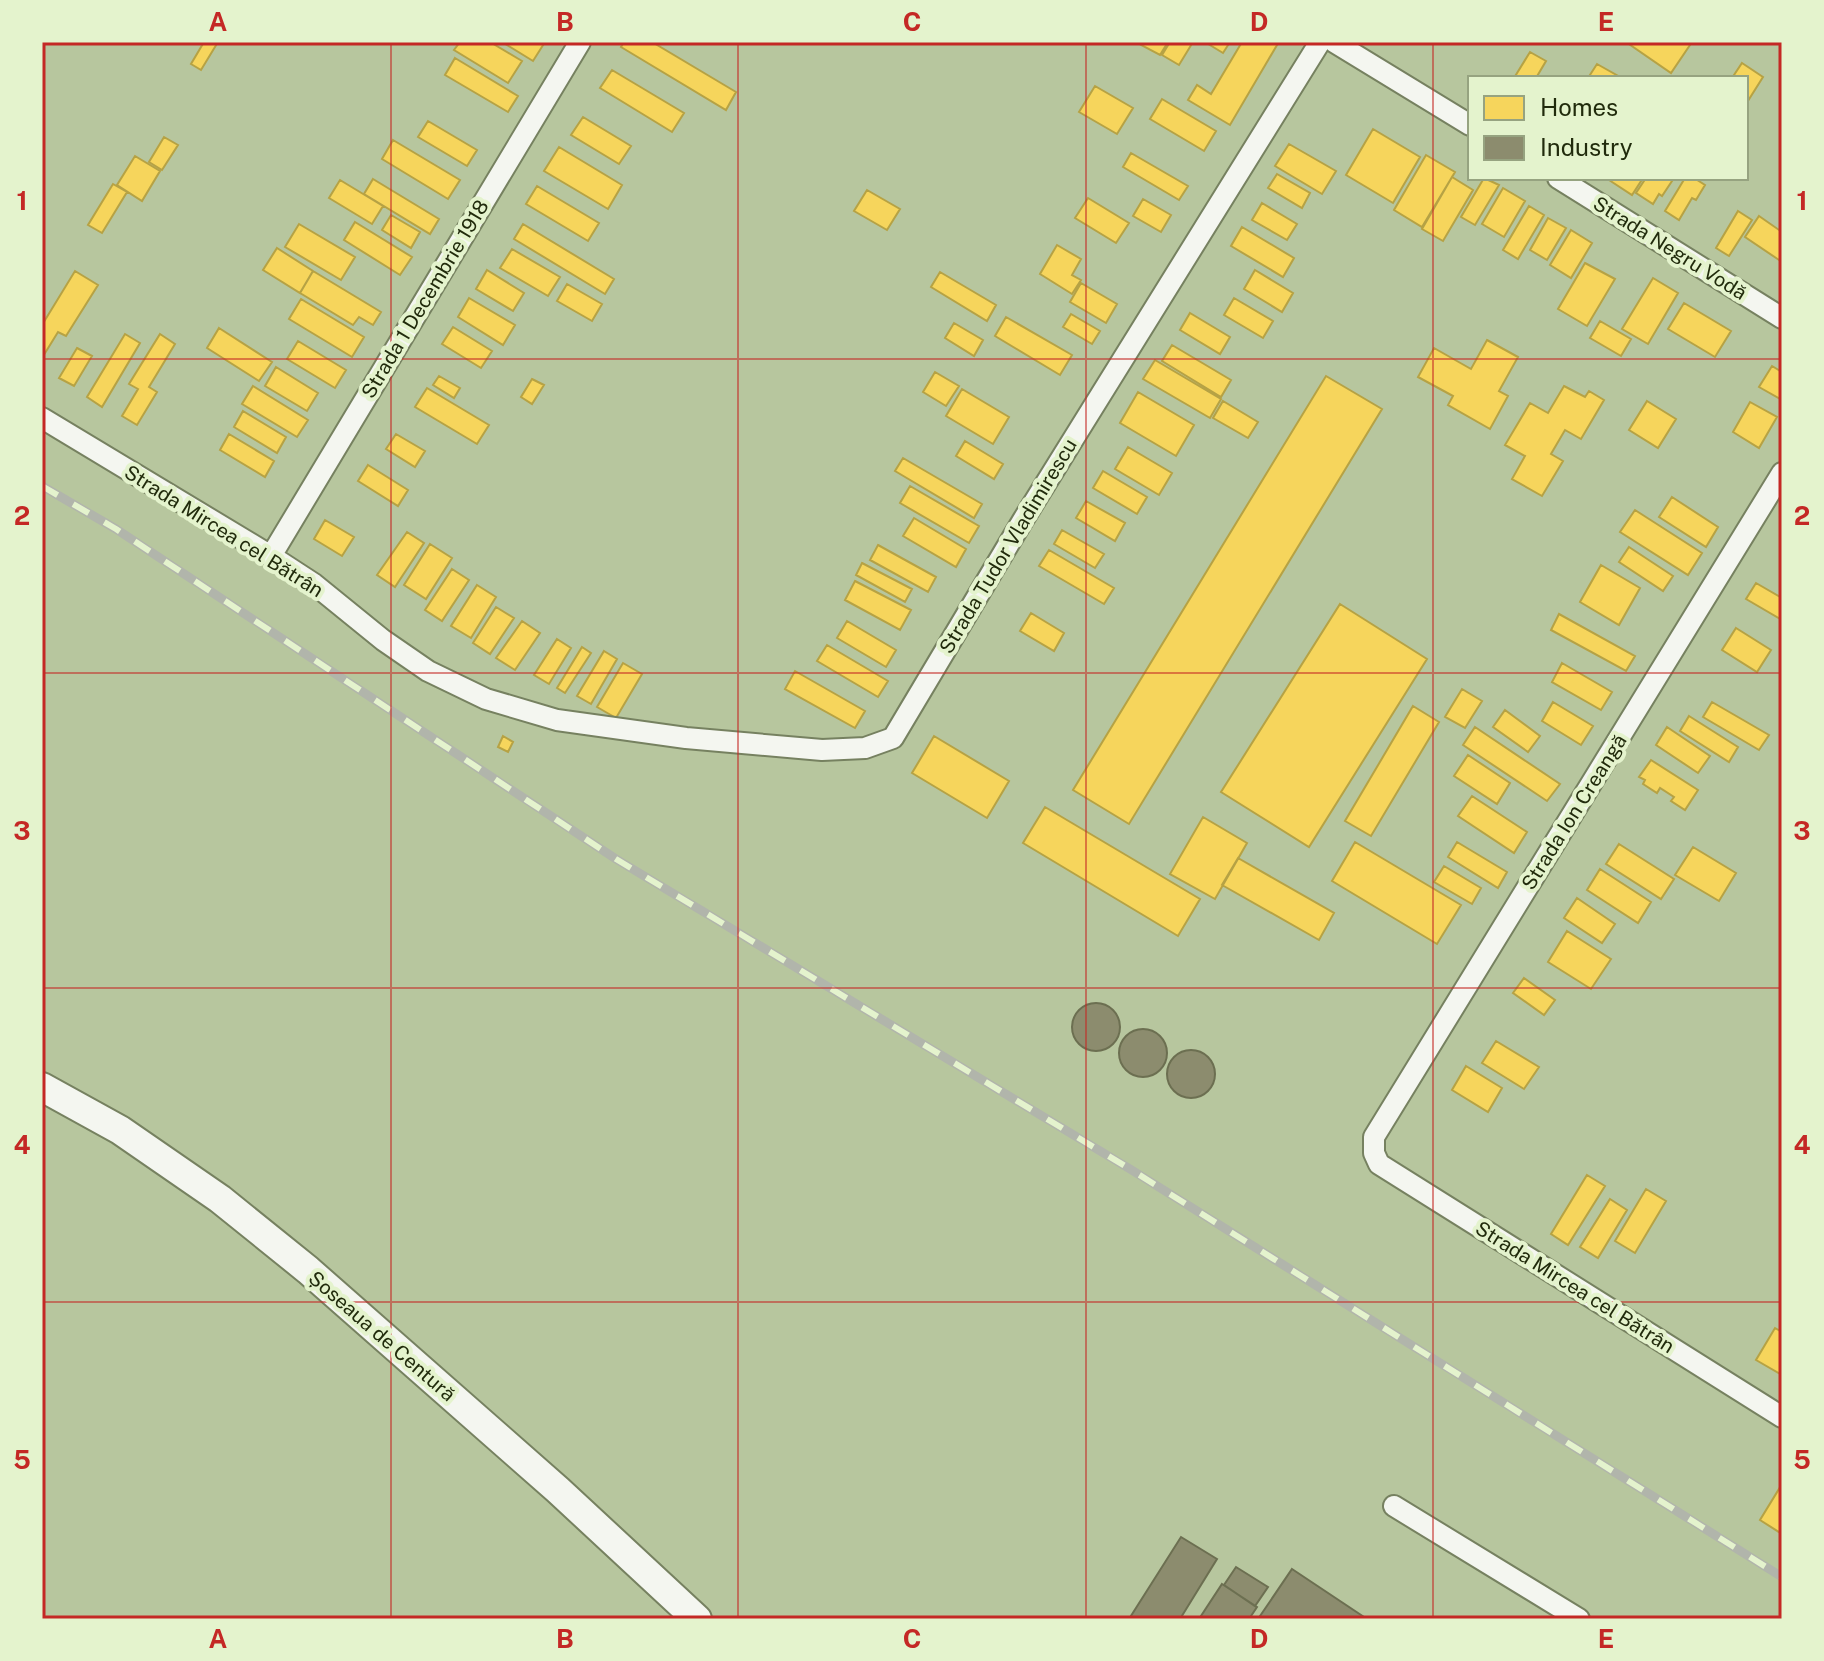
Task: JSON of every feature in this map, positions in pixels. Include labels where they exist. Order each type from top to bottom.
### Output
[{"type":"main road","name":"Șoseaua de Centură","points":[[42,1087],[120,1130],[220,1199],[308,1270],[558,1490],[697,1619]]},
{"type":"street","name":"Strada 1 Decembrie 1918","points":[[271,556],[580,42]]},
{"type":"street","name":"Strada Tudor Vladimirescu","points":[[529,712],[557,720],[686,738],[822,750],[865,748],[893,738],[1023,520],[1320,42]]},
{"type":"street","points":[[1334,42],[1468,124]]},
{"type":"street","name":"Strada Negru Vodă","points":[[1561,180],[1782,318]]},
{"type":"street","name":"Strada Mircea cel Bătrân","points":[[42,418],[314,584],[383,640],[428,671],[459,688],[529,712]]},
{"type":"street","name":"Strada Ion Creangă","points":[[1374,1153],[1374,1137],[1782,473]]},
{"type":"street","name":"Strada Mircea cel Bătrân","points":[[1374,1153],[1379,1164],[1782,1417]]},
{"type":"street","points":[[1394,1506],[1579,1619]]},
{"type":"building: Homes","points":[[204,42],[218,42],[201,70],[191,64]]},
{"type":"building: Homes","points":[[460,42],[490,42],[522,61],[508,83],[454,50]]},
{"type":"building: Homes","points":[[502,42],[545,42],[533,61]]},
{"type":"building: Homes","points":[[624,42],[652,42],[736,92],[726,110],[621,47]]},
{"type":"building: Homes","points":[[1143,42],[1168,42],[1160,55],[1141,45]]},
{"type":"building: Homes","points":[[1170,42],[1193,42],[1179,65],[1162,55]]},
{"type":"building: Homes","points":[[1205,42],[1230,42],[1223,53]]},
{"type":"building: Homes","points":[[1242,42],[1272,42],[1277,45],[1230,125],[1188,100],[1197,85],[1211,94]]},
{"type":"building: Homes","points":[[1626,42],[1692,42],[1671,73]]},
{"type":"building: Homes","points":[[1530,52],[1546,61],[1537,76],[1515,76]]},
{"type":"building: Homes","points":[[455,58],[518,96],[508,112],[445,75]]},
{"type":"building: Homes","points":[[1742,63],[1763,77],[1748,101],[1748,76],[1733,76]]},
{"type":"building: Homes","points":[[1597,64],[1618,76],[1589,76]]},
{"type":"building: Homes","points":[[612,70],[684,113],[672,132],[600,88]]},
{"type":"building: Homes","points":[[1095,86],[1133,108],[1117,134],[1079,112]]},
{"type":"building: Homes","points":[[1162,99],[1216,131],[1204,151],[1150,119]]},
{"type":"building: Homes","points":[[583,117],[631,146],[619,164],[571,135]]},
{"type":"building: Homes","points":[[428,121],[477,150],[467,166],[418,137]]},
{"type":"building: Homes","points":[[1373,129],[1420,157],[1393,203],[1346,175]]},
{"type":"building: Homes","points":[[164,137],[178,145],[162,170],[149,162]]},
{"type":"building: Homes","points":[[393,140],[460,180],[448,199],[382,159]]},
{"type":"building: Homes","points":[[1289,144],[1336,171],[1322,194],[1275,166]]},
{"type":"building: Homes","points":[[559,147],[622,185],[608,209],[544,171]]},
{"type":"building: Homes","points":[[1131,153],[1188,186],[1179,200],[1123,167]]},
{"type":"building: Homes","points":[[1426,155],[1455,172],[1422,227],[1394,210]]},
{"type":"building: Homes","points":[[135,156],[160,171],[142,201],[117,185]]},
{"type":"building: Homes","points":[[1277,174],[1310,193],[1302,208],[1268,188]]},
{"type":"building: Homes","points":[[1452,177],[1473,190],[1443,241],[1422,229]]},
{"type":"building: Homes","points":[[373,179],[439,219],[430,234],[364,194]]},
{"type":"building: Homes","points":[[340,180],[383,206],[372,224],[329,198]]},
{"type":"building: Homes","points":[[1483,180],[1499,185],[1475,225],[1461,217]]},
{"type":"building: Homes","points":[[1609,180],[1642,180],[1632,195]]},
{"type":"building: Homes","points":[[1645,180],[1673,180],[1653,204],[1636,193]]},
{"type":"building: Homes","points":[[1684,180],[1697,180],[1705,185],[1696,200],[1692,198],[1679,220],[1665,211]]},
{"type":"building: Homes","points":[[113,184],[127,192],[102,233],[88,225]]},
{"type":"building: Homes","points":[[537,186],[599,223],[588,241],[526,204]]},
{"type":"building: Homes","points":[[1503,188],[1525,201],[1504,237],[1482,224]]},
{"type":"building: Homes","points":[[867,190],[900,209],[887,230],[854,211]]},
{"type":"building: Homes","points":[[1088,198],[1129,223],[1116,243],[1075,218]]},
{"type":"building: Homes","points":[[1143,199],[1171,215],[1161,232],[1133,216]]},
{"type":"building: Homes","points":[[1262,203],[1297,224],[1287,240],[1252,220]]},
{"type":"building: Homes","points":[[1529,206],[1544,215],[1518,259],[1503,250]]},
{"type":"building: Homes","points":[[1738,211],[1752,220],[1729,256],[1716,248]]},
{"type":"building: Homes","points":[[391,215],[420,232],[411,248],[382,230]]},
{"type":"building: Homes","points":[[1759,216],[1782,232],[1782,262],[1745,237]]},
{"type":"building: Homes","points":[[1548,218],[1566,228],[1547,260],[1530,250]]},
{"type":"building: Homes","points":[[355,222],[412,257],[400,275],[344,240]]},
{"type":"building: Homes","points":[[299,224],[355,257],[341,280],[285,247]]},
{"type":"building: Homes","points":[[523,224],[614,279],[605,294],[514,239]]},
{"type":"building: Homes","points":[[1242,227],[1294,258],[1283,277],[1231,246]]},
{"type":"building: Homes","points":[[1571,230],[1592,243],[1571,278],[1550,265]]},
{"type":"building: Homes","points":[[1057,245],[1081,259],[1072,275],[1081,280],[1072,294],[1040,274]]},
{"type":"building: Homes","points":[[277,248],[313,271],[300,293],[263,270]]},
{"type":"building: Homes","points":[[512,249],[560,277],[548,296],[500,268]]},
{"type":"building: Homes","points":[[1585,263],[1615,279],[1587,326],[1558,309]]},
{"type":"building: Homes","points":[[487,270],[524,293],[513,311],[476,289]]},
{"type":"building: Homes","points":[[1255,270],[1293,293],[1282,312],[1244,289]]},
{"type":"building: Homes","points":[[75,271],[98,285],[66,336],[58,332],[42,358],[42,325]]},
{"type":"building: Homes","points":[[313,271],[381,312],[373,325],[359,317],[353,325],[300,293]]},
{"type":"building: Homes","points":[[940,272],[996,305],[987,321],[931,287]]},
{"type":"building: Homes","points":[[1653,278],[1678,293],[1648,344],[1622,329]]},
{"type":"building: Homes","points":[[1081,283],[1117,304],[1106,323],[1070,302]]},
{"type":"building: Homes","points":[[567,284],[602,304],[592,321],[557,301]]},
{"type":"building: Homes","points":[[469,298],[515,325],[503,345],[458,317]]},
{"type":"building: Homes","points":[[1234,298],[1273,321],[1263,338],[1224,315]]},
{"type":"building: Homes","points":[[301,299],[364,337],[352,357],[289,319]]},
{"type":"building: Homes","points":[[1684,303],[1731,331],[1715,357],[1668,329]]},
{"type":"building: Homes","points":[[1190,313],[1230,337],[1220,354],[1180,330]]},
{"type":"building: Homes","points":[[1071,314],[1100,331],[1092,344],[1063,327]]},
{"type":"building: Homes","points":[[1006,317],[1072,355],[1060,375],[995,336]]},
{"type":"building: Homes","points":[[1600,321],[1631,339],[1621,356],[1590,338]]},
{"type":"building: Homes","points":[[954,323],[983,340],[974,356],[945,338]]},
{"type":"building: Homes","points":[[453,327],[492,351],[481,368],[442,344]]},
{"type":"building: Homes","points":[[219,328],[272,362],[259,381],[207,348]]},
{"type":"building: Homes","points":[[125,334],[140,343],[102,407],[87,397]]},
{"type":"building: Homes","points":[[160,334],[175,344],[149,387],[157,392],[137,425],[122,416],[138,389],[129,384]]},
{"type":"building: Homes","points":[[1487,340],[1518,357],[1499,391],[1508,396],[1490,429],[1448,405],[1453,396],[1418,377],[1434,348],[1471,369]]},
{"type":"building: Homes","points":[[298,341],[346,370],[335,388],[287,359]]},
{"type":"building: Homes","points":[[1172,345],[1231,380],[1221,397],[1162,361]]},
{"type":"building: Homes","points":[[77,348],[92,356],[74,386],[59,378]]},
{"type":"building: Homes","points":[[1155,360],[1221,399],[1210,418],[1143,379]]},
{"type":"building: Homes","points":[[1772,366],[1782,372],[1782,400],[1759,387]]},
{"type":"building: Homes","points":[[276,367],[318,393],[307,411],[265,386]]},
{"type":"building: Homes","points":[[935,372],[959,386],[946,406],[923,392]]},
{"type":"building: Homes","points":[[439,376],[460,388],[454,398],[433,385]]},
{"type":"building: Homes","points":[[1326,376],[1382,409],[1129,824],[1073,790]]},
{"type":"building: Homes","points":[[532,379],[544,385],[532,404],[521,397]]},
{"type":"building: Homes","points":[[253,386],[308,420],[297,437],[242,404]]},
{"type":"building: Homes","points":[[1564,386],[1585,397],[1589,391],[1604,400],[1581,439],[1565,430],[1551,454],[1563,461],[1542,496],[1512,479],[1525,456],[1505,445],[1530,403],[1548,413]]},
{"type":"building: Homes","points":[[427,388],[489,425],[477,444],[415,407]]},
{"type":"building: Homes","points":[[962,389],[1009,417],[993,444],[946,416]]},
{"type":"building: Homes","points":[[1138,392],[1194,425],[1176,456],[1120,423]]},
{"type":"building: Homes","points":[[1223,401],[1258,422],[1248,438],[1213,418]]},
{"type":"building: Homes","points":[[1647,401],[1676,419],[1658,448],[1629,430]]},
{"type":"building: Homes","points":[[1750,402],[1777,417],[1759,448],[1733,432]]},
{"type":"building: Homes","points":[[243,411],[286,437],[277,453],[234,427]]},
{"type":"building: Homes","points":[[229,434],[274,461],[265,477],[220,450]]},
{"type":"building: Homes","points":[[396,434],[425,451],[415,467],[386,449]]},
{"type":"building: Homes","points":[[965,441],[1003,464],[994,479],[956,456]]},
{"type":"building: Homes","points":[[1128,447],[1172,473],[1159,495],[1115,469]]},
{"type":"building: Homes","points":[[903,458],[982,504],[974,518],[895,471]]},
{"type":"building: Homes","points":[[368,465],[408,490],[398,506],[358,481]]},
{"type":"building: Homes","points":[[1103,471],[1147,497],[1137,514],[1093,488]]},
{"type":"building: Homes","points":[[910,486],[979,526],[969,543],[900,503]]},
{"type":"building: Homes","points":[[1672,497],[1718,527],[1706,547],[1659,517]]},
{"type":"building: Homes","points":[[1086,501],[1125,523],[1115,541],[1076,518]]},
{"type":"building: Homes","points":[[1635,510],[1702,553],[1688,575],[1620,532]]},
{"type":"building: Homes","points":[[914,518],[966,549],[956,567],[903,536]]},
{"type":"building: Homes","points":[[325,520],[354,537],[342,556],[314,539]]},
{"type":"building: Homes","points":[[1062,530],[1104,554],[1095,568],[1054,544]]},
{"type":"building: Homes","points":[[407,532],[424,543],[395,587],[377,575]]},
{"type":"building: Homes","points":[[430,544],[452,558],[426,599],[404,585]]},
{"type":"building: Homes","points":[[878,545],[936,577],[928,592],[870,560]]},
{"type":"building: Homes","points":[[1629,547],[1673,576],[1663,591],[1619,562]]},
{"type":"building: Homes","points":[[1049,550],[1114,588],[1104,604],[1039,566]]},
{"type":"building: Homes","points":[[862,563],[912,589],[905,602],[856,575]]},
{"type":"building: Homes","points":[[1601,565],[1640,588],[1619,625],[1580,602]]},
{"type":"building: Homes","points":[[452,569],[469,580],[442,621],[425,610]]},
{"type":"building: Homes","points":[[855,581],[911,610],[900,630],[845,600]]},
{"type":"building: Homes","points":[[1756,583],[1782,598],[1782,620],[1746,599]]},
{"type":"building: Homes","points":[[477,585],[496,597],[471,638],[451,626]]},
{"type":"building: Homes","points":[[1340,604],[1427,659],[1309,847],[1221,792]]},
{"type":"building: Homes","points":[[496,607],[514,618],[490,654],[473,643]]},
{"type":"building: Homes","points":[[1031,613],[1064,633],[1054,651],[1020,631]]},
{"type":"building: Homes","points":[[1559,614],[1635,656],[1626,671],[1551,630]]},
{"type":"building: Homes","points":[[522,621],[540,633],[515,670],[496,658]]},
{"type":"building: Homes","points":[[847,621],[896,650],[886,667],[837,638]]},
{"type":"building: Homes","points":[[1736,628],[1771,650],[1757,672],[1722,650]]},
{"type":"building: Homes","points":[[557,639],[571,648],[549,684],[534,675]]},
{"type":"building: Homes","points":[[827,645],[888,681],[878,697],[817,661]]},
{"type":"building: Homes","points":[[582,647],[591,653],[565,693],[557,688]]},
{"type":"building: Homes","points":[[604,651],[617,659],[591,704],[577,696]]},
{"type":"building: Homes","points":[[623,663],[642,674],[616,718],[597,707]]},
{"type":"building: Homes","points":[[1562,663],[1612,692],[1601,710],[1552,682]]},
{"type":"building: Homes","points":[[795,671],[865,711],[855,728],[785,689]]},
{"type":"building: Homes","points":[[1462,689],[1482,701],[1465,728],[1445,717]]},
{"type":"building: Homes","points":[[1553,702],[1593,726],[1581,745],[1542,721]]},
{"type":"building: Homes","points":[[1712,702],[1769,735],[1759,750],[1703,717]]},
{"type":"building: Homes","points":[[1413,706],[1439,722],[1371,836],[1345,821]]},
{"type":"building: Homes","points":[[1505,710],[1540,736],[1528,752],[1493,727]]},
{"type":"building: Homes","points":[[1689,716],[1738,747],[1729,762],[1680,731]]},
{"type":"building: Homes","points":[[1475,727],[1560,784],[1547,801],[1463,745]]},
{"type":"building: Homes","points":[[1667,727],[1710,756],[1698,773],[1656,745]]},
{"type":"building: Homes","points":[[503,736],[513,742],[508,752],[498,747]]},
{"type":"building: Homes","points":[[934,736],[1009,781],[987,818],[912,773]]},
{"type":"building: Homes","points":[[1468,755],[1510,783],[1497,804],[1454,776]]},
{"type":"building: Homes","points":[[1651,760],[1698,790],[1685,810],[1671,801],[1674,797],[1660,788],[1657,793],[1643,784],[1645,780],[1639,777]]},
{"type":"building: Homes","points":[[1472,796],[1527,832],[1514,853],[1458,816]]},
{"type":"building: Homes","points":[[1045,807],[1200,899],[1178,936],[1023,843]]},
{"type":"building: Homes","points":[[1203,817],[1247,843],[1215,899],[1170,874]]},
{"type":"building: Homes","points":[[1355,842],[1461,905],[1437,944],[1332,881]]},
{"type":"building: Homes","points":[[1457,842],[1507,872],[1498,888],[1448,857]]},
{"type":"building: Homes","points":[[1619,844],[1674,879],[1661,899],[1606,864]]},
{"type":"building: Homes","points":[[1693,847],[1736,873],[1719,901],[1675,875]]},
{"type":"building: Homes","points":[[1238,858],[1334,913],[1319,940],[1222,885]]},
{"type":"building: Homes","points":[[1444,866],[1481,888],[1472,904],[1434,882]]},
{"type":"building: Homes","points":[[1600,869],[1651,902],[1638,923],[1587,890]]},
{"type":"building: Homes","points":[[1577,898],[1615,924],[1602,943],[1564,918]]},
{"type":"building: Homes","points":[[1567,931],[1611,959],[1591,989],[1548,962]]},
{"type":"building: Homes","points":[[1524,978],[1555,1000],[1544,1015],[1513,993]]},
{"type":"building: Homes","points":[[1496,1041],[1539,1067],[1524,1089],[1482,1063]]},
{"type":"building: Homes","points":[[1466,1066],[1502,1088],[1488,1112],[1452,1090]]},
{"type":"building: Homes","points":[[1587,1175],[1605,1186],[1568,1245],[1551,1234]]},
{"type":"building: Homes","points":[[1646,1189],[1666,1201],[1635,1253],[1615,1241]]},
{"type":"building: Homes","points":[[1610,1199],[1627,1210],[1598,1258],[1580,1247]]},
{"type":"building: Homes","points":[[1775,1328],[1782,1332],[1782,1375],[1756,1360]]},
{"type":"building: Homes","points":[[1782,1484],[1782,1534],[1760,1520]]},
{"type":"building: Industry","points":[[1096,1003],[1113,1010],[1120,1027],[1113,1044],[1096,1051],[1079,1044],[1072,1027],[1079,1010]]},
{"type":"building: Industry","points":[[1143,1029],[1160,1036],[1167,1053],[1160,1070],[1143,1077],[1126,1070],[1119,1053],[1126,1036]]},
{"type":"building: Industry","points":[[1191,1050],[1208,1057],[1215,1074],[1208,1091],[1191,1098],[1174,1091],[1167,1074],[1174,1057]]},
{"type":"building: Industry","points":[[1181,1537],[1217,1559],[1180,1619],[1129,1619]]},
{"type":"building: Industry","points":[[1236,1567],[1268,1587],[1255,1606],[1224,1585]]},
{"type":"building: Industry","points":[[1292,1569],[1367,1619],[1258,1619]]},
{"type":"building: Industry","points":[[1222,1584],[1257,1607],[1249,1619],[1199,1619]]},
{"type":"railway","points":[[42,486],[116,529],[616,859],[1130,1169],[1782,1577]]}]
